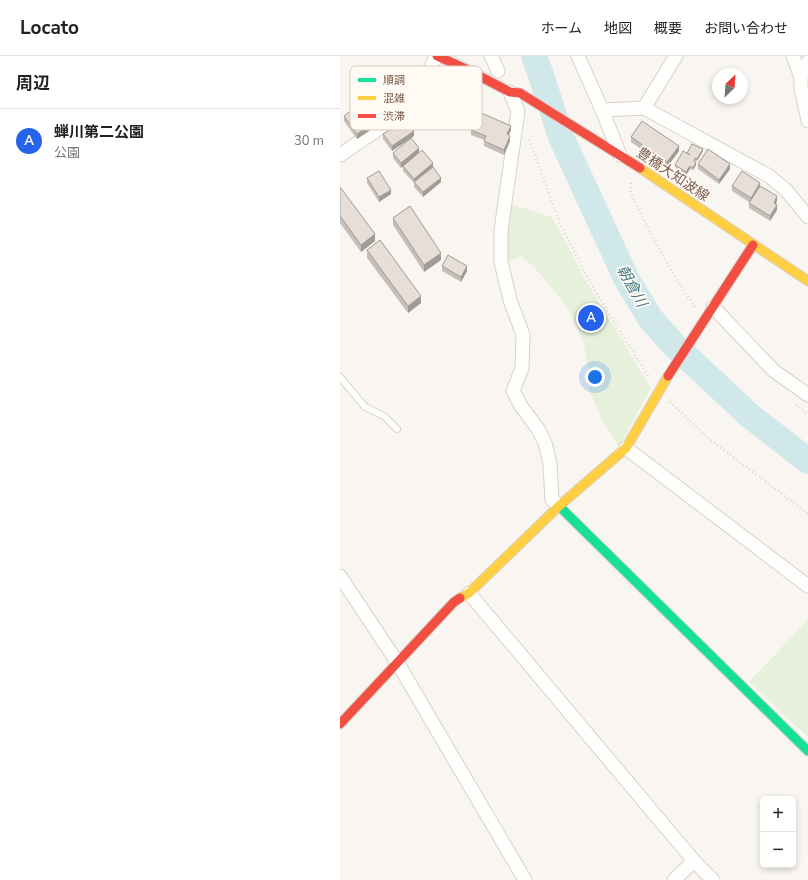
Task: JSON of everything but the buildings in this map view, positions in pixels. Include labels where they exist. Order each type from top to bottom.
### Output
[{"type":"street","name":"豊橋大知波線","points":[[436,56],[459,66]]},
{"type":"street","points":[[431,66],[436,56]]},
{"type":"street","points":[[578,56],[602,110],[615,152]]},
{"type":"street","points":[[644,108],[676,56]]},
{"type":"street","points":[[793,56],[801,77],[808,121]]},
{"type":"street","points":[[489,60],[501,73]]},
{"type":"street","points":[[801,77],[808,62]]},
{"type":"street","name":"豊橋大知波線","points":[[482,75],[515,89],[615,152],[808,281]]},
{"type":"street","points":[[515,89],[518,111],[501,230],[501,262],[510,300],[523,335],[522,368],[513,390],[521,406],[538,429],[545,443],[550,464],[552,500],[808,751]]},
{"type":"street","points":[[602,110],[644,108],[769,176],[786,190],[808,217]]},
{"type":"street","points":[[340,155],[378,130]]},
{"type":"street","points":[[340,724],[454,602],[469,593],[559,506],[626,448],[660,388],[753,245]]},
{"type":"street","points":[[714,307],[774,371],[808,395]]},
{"type":"street","points":[[626,448],[808,586]]},
{"type":"street","points":[[340,576],[397,662],[525,880]]},
{"type":"street","points":[[469,593],[694,861],[713,880]]},
{"type":"street","points":[[674,880],[694,861]]},
{"type":"lane","points":[[340,377],[365,407],[384,416],[397,429]]},
{"type":"path","points":[[529,140],[565,233],[590,282],[614,321],[660,388],[706,437],[808,514]]},
{"type":"path","points":[[631,183],[631,193],[658,248],[676,280],[698,312]]},
{"type":"green space","points":[[510,204],[552,217],[589,286],[651,388],[619,447],[601,418],[586,380],[588,366],[584,346],[579,331],[566,305],[533,266],[521,256],[505,264],[504,239]]},
{"type":"green space","points":[[808,620],[808,737],[749,682]]},
{"type":"waterway","name":"朝倉川","points":[[534,56],[561,137],[626,278],[650,318],[674,345],[749,415],[808,461]]},
{"type":"tram line","points":[[454,56],[474,66]]},
{"type":"tram line","points":[[482,70],[505,82]]},
{"type":"traffic: fast","points":[[559,506],[808,751]]},
{"type":"traffic: slow","points":[[640,168],[808,281]]},
{"type":"traffic: slow","points":[[460,598],[469,593],[559,506],[626,448],[668,376]]},
{"type":"traffic: jam","points":[[437,56],[460,66]]},
{"type":"traffic: jam","points":[[482,77],[510,92],[520,93],[640,168]]},
{"type":"traffic: jam","points":[[668,376],[753,245]]},
{"type":"traffic: jam","points":[[340,724],[454,602],[460,598]]},
{"type":"place","name":"蝉川第二公園","points":[[591,318]]}]
